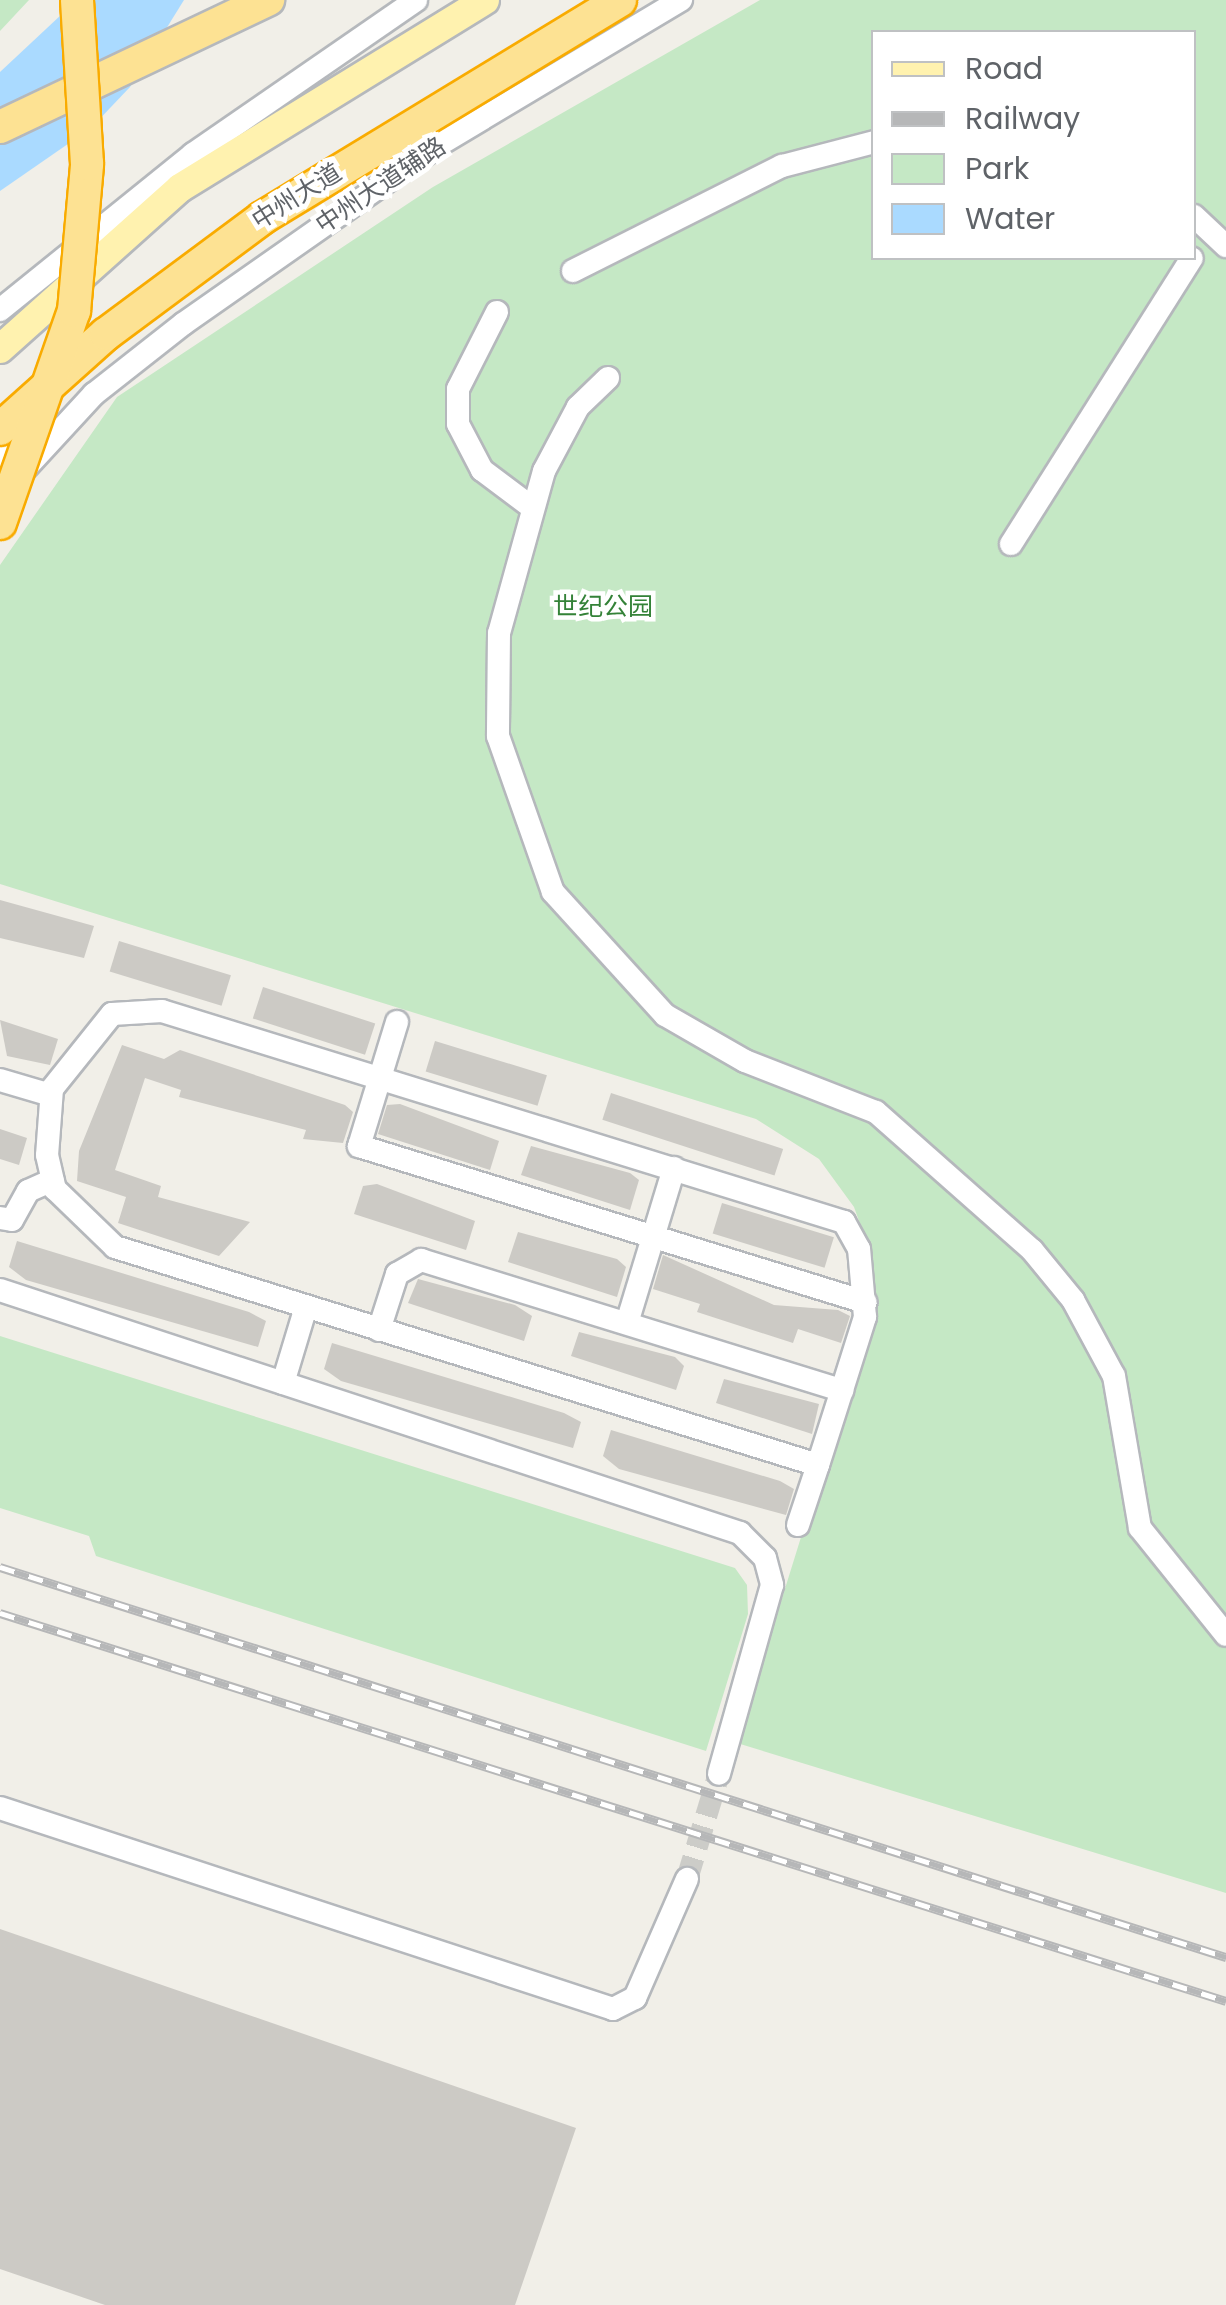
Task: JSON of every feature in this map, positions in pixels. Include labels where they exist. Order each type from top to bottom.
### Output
[{"type":"highway","points":[[0,523],[74,311],[87,164],[78,0]]},
{"type":"highway","points":[[0,127],[268,0]]},
{"type":"highway","name":"中州大道","points":[[0,429],[106,334],[262,218],[620,0]]},
{"type":"main road","points":[[0,349],[180,188],[485,0]]},
{"type":"street","points":[[0,310],[192,154],[416,0]]},
{"type":"street","name":"中州大道辅路","points":[[94,394],[440,144],[682,0]]},
{"type":"street","points":[[573,272],[782,166],[871,143]]},
{"type":"street","points":[[1010,544],[1190,260]]},
{"type":"street","points":[[497,312],[458,389],[458,424],[482,470],[530,506]]},
{"type":"street","points":[[608,378],[578,408],[530,506],[502,605],[498,736],[562,906],[666,1015],[745,1061],[876,1112],[1032,1250],[1073,1300],[1114,1376],[1147,1541],[1226,1636]]},
{"type":"street","points":[[0,458],[35,418],[94,394]]},
{"type":"street","points":[[0,495],[94,394]]},
{"type":"street","points":[[798,1526],[818,1465],[842,1390],[865,1302],[859,1249],[844,1222],[380,1078],[124,1007],[78,1045],[51,1095],[53,1180],[73,1215],[115,1247],[818,1465]]},
{"type":"street","points":[[397,1022],[358,1146],[865,1302]]},
{"type":"street","points":[[0,1080],[51,1095]]},
{"type":"street","points":[[627,1323],[674,1168]]},
{"type":"street","points":[[0,1218],[12,1220],[28,1191],[53,1180]]},
{"type":"street","points":[[379,1330],[396,1274],[420,1260],[842,1390]]},
{"type":"street","points":[[0,1290],[754,1544],[772,1584],[719,1774]]},
{"type":"street","points":[[282,1383],[306,1307]]},
{"type":"street","points":[[0,1808],[612,2009],[636,1998],[687,1879]]},
{"type":"green space","points":[[0,0],[29,0],[0,31]]},
{"type":"green space","name":"世纪公园","points":[[760,0],[1226,0],[1226,1893],[737,1743],[867,1325],[868,1246],[854,1207],[819,1159],[756,1119],[0,884],[0,565],[117,397],[433,187]]},
{"type":"green space","points":[[0,1336],[735,1568],[747,1585],[748,1614],[706,1751],[96,1556],[89,1536],[0,1508]]},
{"type":"water","points":[[77,0],[184,0],[130,87],[91,128],[0,191],[0,72]]},
{"type":"building","points":[[0,900],[94,926],[84,958],[0,938]]},
{"type":"building","points":[[119,941],[231,975],[222,1006],[110,972]]},
{"type":"building","points":[[263,987],[375,1023],[365,1055],[253,1018]]},
{"type":"building","points":[[0,1020],[58,1039],[50,1065],[7,1056]]},
{"type":"building","points":[[435,1041],[547,1075],[538,1106],[426,1072]]},
{"type":"building","points":[[122,1045],[164,1059],[180,1050],[345,1105],[353,1112],[343,1143],[303,1139],[306,1130],[179,1097],[181,1090],[145,1078],[115,1170],[161,1186],[158,1197],[250,1222],[219,1256],[118,1223],[126,1197],[77,1181],[79,1151]]},
{"type":"building","points":[[611,1093],[783,1149],[774,1176],[602,1120]]},
{"type":"building","points":[[400,1104],[499,1141],[490,1170],[378,1134],[387,1105]]},
{"type":"building","points":[[0,1129],[27,1138],[19,1165],[0,1159]]},
{"type":"building","points":[[531,1146],[630,1173],[639,1180],[630,1210],[521,1175]]},
{"type":"building","points":[[377,1184],[475,1221],[466,1250],[354,1214],[363,1186]]},
{"type":"building","points":[[722,1203],[834,1237],[825,1268],[713,1234]]},
{"type":"building","points":[[518,1232],[617,1259],[626,1267],[617,1297],[508,1262]]},
{"type":"building","points":[[17,1241],[249,1312],[266,1321],[258,1347],[26,1280],[9,1267]]},
{"type":"building","points":[[663,1255],[774,1305],[838,1310],[850,1316],[841,1343],[798,1329],[793,1343],[697,1312],[700,1304],[653,1289]]},
{"type":"building","points":[[418,1279],[515,1305],[532,1316],[524,1341],[408,1303]]},
{"type":"building","points":[[579,1332],[675,1357],[684,1366],[676,1390],[571,1356]]},
{"type":"building","points":[[332,1343],[564,1413],[581,1422],[573,1448],[341,1381],[324,1369]]},
{"type":"building","points":[[724,1379],[819,1404],[812,1434],[716,1403]]},
{"type":"building","points":[[611,1430],[780,1481],[794,1489],[786,1515],[619,1469],[603,1456]]},
{"type":"building","points":[[0,1929],[576,2128],[515,2305],[105,2305],[0,2269]]},
{"type":"tunnel","points":[[687,1879],[719,1774]]},
{"type":"railway","points":[[0,1567],[1226,1957]]},
{"type":"railway","points":[[0,1613],[1226,2001]]}]
